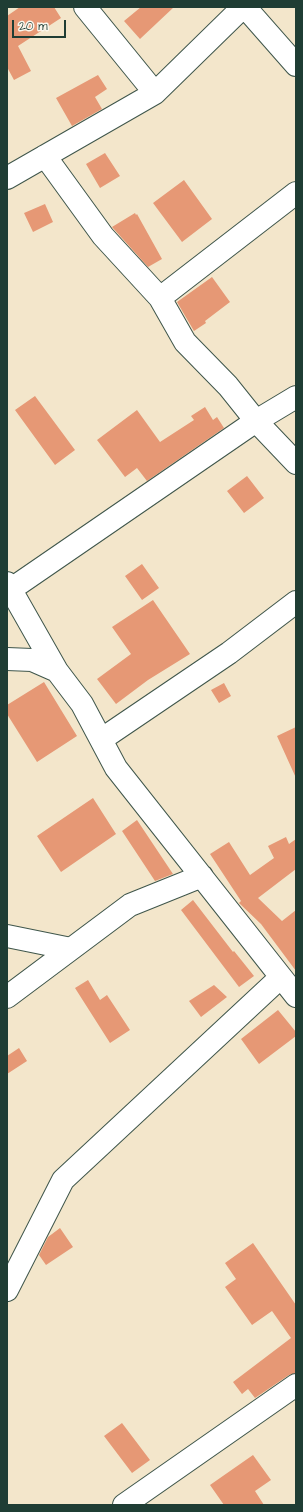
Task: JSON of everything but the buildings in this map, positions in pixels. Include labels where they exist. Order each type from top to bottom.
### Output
[{"type":"street","points":[[85,7],[155,93]]},
{"type":"street","points":[[7,178],[155,93],[244,7],[296,65]]},
{"type":"street","points":[[45,156],[103,236],[160,298],[185,342],[228,386],[256,421],[296,463]]},
{"type":"street","points":[[160,298],[296,193]]},
{"type":"street","points":[[296,397],[256,421],[8,588],[57,671],[82,704],[102,739],[116,768],[296,996]]},
{"type":"street","points":[[102,739],[229,653],[296,602]]},
{"type":"street","points":[[7,659],[32,660],[57,671]]},
{"type":"street","points":[[7,997],[130,906],[202,876]]},
{"type":"street","points":[[7,936],[71,949]]},
{"type":"street","points":[[7,1290],[63,1180],[281,977]]},
{"type":"street","points":[[124,1505],[296,1385]]}]
